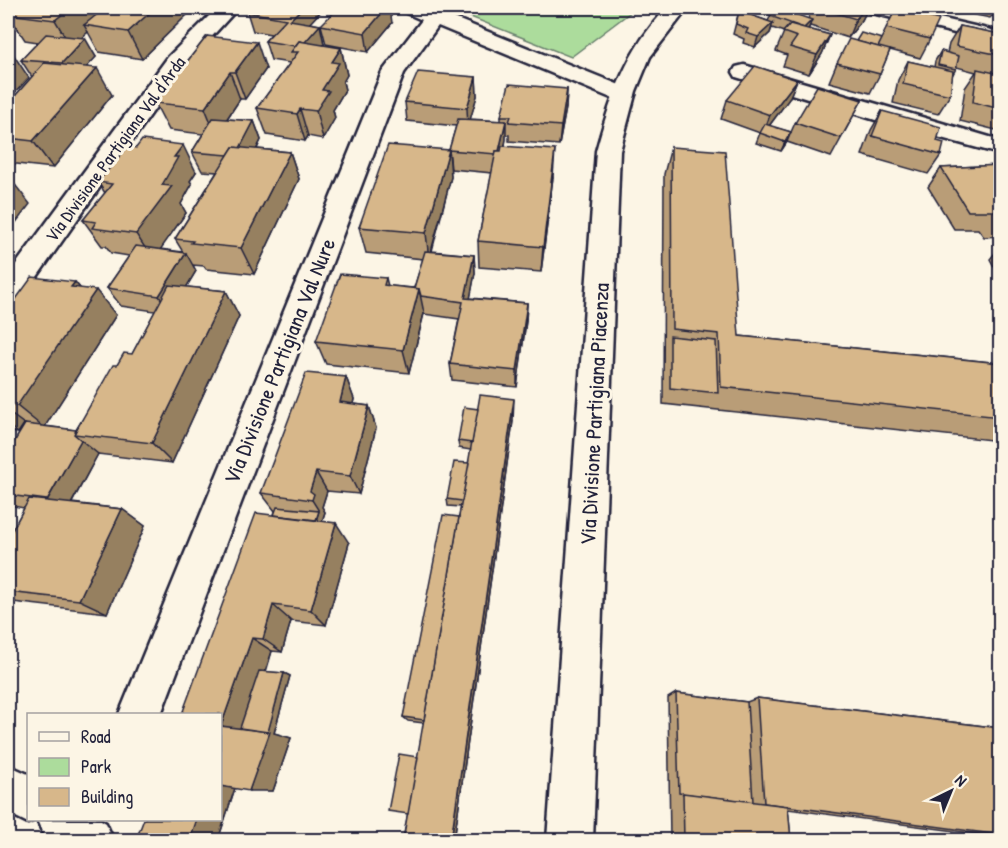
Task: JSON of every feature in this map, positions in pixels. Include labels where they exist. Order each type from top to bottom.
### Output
[{"type":"street","points":[[8,18],[22,8]]},
{"type":"street","name":"Via Divisione Partigiana Val d'Arda","points":[[8,296],[176,62],[228,8]]},
{"type":"street","name":"Via Divisione Partigiana Piacenza","points":[[570,840],[608,151],[629,75],[646,43],[678,8]]},
{"type":"street","points":[[874,8],[1000,38]]},
{"type":"street","points":[[423,12],[624,95]]},
{"type":"street","name":"Via Divisione Partigiana Val Nure","points":[[140,713],[393,72],[423,12]]},
{"type":"street","points":[[744,72],[890,117],[1000,147]]},
{"type":"street","points":[[8,787],[27,799]]},
{"type":"green space","points":[[448,8],[636,8],[571,57]]},
{"type":"building","points":[[16,8],[70,8],[55,20],[8,14]]},
{"type":"building","points":[[105,8],[155,8],[128,32],[84,25]]},
{"type":"building","points":[[252,8],[302,8],[290,20],[320,25],[305,42],[299,41],[295,46],[265,41],[286,19],[247,12]]},
{"type":"building","points":[[338,8],[386,8],[365,33],[321,25]]},
{"type":"building","points":[[778,8],[812,20],[804,28],[770,16]]},
{"type":"building","points":[[819,8],[865,8],[856,19]]},
{"type":"building","points":[[896,9],[939,20],[930,39],[886,28]]},
{"type":"building","points":[[739,11],[773,23],[758,37],[746,33],[748,29],[736,24]]},
{"type":"building","points":[[790,24],[830,35],[817,55],[790,47],[797,37],[783,32]]},
{"type":"building","points":[[960,26],[1000,34],[1000,55],[956,46]]},
{"type":"building","points":[[861,33],[882,39],[878,47],[856,41]]},
{"type":"building","points":[[46,34],[85,38],[62,63],[21,60]]},
{"type":"building","points":[[207,36],[257,42],[235,72],[230,72],[205,108],[155,103]]},
{"type":"building","points":[[849,39],[890,50],[880,74],[837,63]]},
{"type":"building","points":[[299,41],[341,48],[332,62],[339,63],[322,90],[329,91],[316,111],[300,109],[297,114],[257,108],[298,52],[291,52]]},
{"type":"building","points":[[941,51],[959,56],[956,69],[938,65]]},
{"type":"building","points":[[908,61],[953,71],[950,95],[903,84]]},
{"type":"building","points":[[44,63],[97,68],[33,141],[8,138],[8,104]]},
{"type":"building","points":[[755,66],[797,80],[770,115],[727,100]]},
{"type":"building","points":[[977,69],[1000,74],[1000,109],[973,102]]},
{"type":"building","points":[[418,72],[476,77],[467,108],[405,102]]},
{"type":"building","points":[[509,84],[567,89],[561,126],[509,122],[511,116],[501,116]]},
{"type":"building","points":[[817,86],[862,100],[841,138],[795,123]]},
{"type":"building","points":[[882,111],[941,127],[937,141],[944,143],[941,155],[872,136]]},
{"type":"building","points":[[213,118],[254,121],[240,148],[233,147],[228,155],[192,152]]},
{"type":"building","points":[[458,119],[506,121],[499,151],[496,151],[496,154],[449,150]]},
{"type":"building","points":[[765,124],[791,132],[785,142],[760,133]]},
{"type":"building","points":[[142,140],[183,145],[174,157],[178,157],[162,185],[172,186],[136,234],[92,228],[96,222],[83,220],[112,184],[98,182],[128,146],[136,148]]},
{"type":"building","points":[[388,145],[449,150],[426,233],[359,227]]},
{"type":"building","points":[[502,146],[555,150],[543,247],[478,241],[496,151],[501,151]]},
{"type":"building","points":[[233,147],[290,152],[241,248],[191,243],[193,241],[175,239]]},
{"type":"building","points":[[671,147],[725,151],[739,336],[1000,363],[1000,417],[721,387],[719,334],[672,329]]},
{"type":"building","points":[[1000,165],[1000,219],[994,211],[968,211],[941,168]]},
{"type":"building","points":[[136,246],[186,253],[159,296],[107,288]]},
{"type":"building","points":[[425,251],[474,255],[465,298],[527,303],[517,371],[450,364],[463,302],[421,296],[419,289],[414,288]]},
{"type":"building","points":[[340,274],[386,278],[384,285],[419,289],[403,350],[316,341]]},
{"type":"building","points":[[32,277],[75,282],[71,287],[96,290],[17,406],[8,405],[8,341],[10,337],[8,336],[8,310]]},
{"type":"building","points":[[169,285],[226,291],[152,443],[74,434],[113,365],[117,365],[124,353],[132,354]]},
{"type":"building","points":[[670,336],[716,341],[718,393],[670,388]]},
{"type":"building","points":[[306,373],[346,377],[340,402],[369,406],[350,476],[316,472],[310,491],[314,494],[312,500],[261,493]]},
{"type":"building","points":[[480,395],[514,399],[451,840],[403,840]]},
{"type":"building","points":[[464,407],[478,409],[472,443],[458,441]]},
{"type":"building","points":[[25,424],[76,430],[74,434],[81,440],[47,500],[8,495],[8,452]]},
{"type":"building","points":[[454,462],[469,463],[462,501],[447,499]]},
{"type":"building","points":[[29,499],[122,509],[79,600],[8,592],[8,538]]},
{"type":"building","points":[[277,507],[319,511],[316,520],[274,515]]},
{"type":"building","points":[[256,513],[336,523],[311,610],[273,605],[263,639],[252,638],[222,723],[222,713],[182,713]]},
{"type":"building","points":[[443,515],[459,517],[424,720],[403,717]]},
{"type":"building","points":[[259,671],[284,673],[268,732],[240,728]]},
{"type":"building","points":[[676,693],[747,702],[753,802],[679,793]]},
{"type":"building","points":[[757,698],[1000,728],[1000,835],[764,803]]},
{"type":"building","points":[[222,726],[270,732],[249,791],[222,786]]},
{"type":"building","points":[[399,754],[418,757],[408,814],[388,811]]},
{"type":"building","points":[[683,793],[788,806],[791,840],[684,840]]},
{"type":"building","points":[[143,821],[196,821],[190,840],[136,840]]}]
